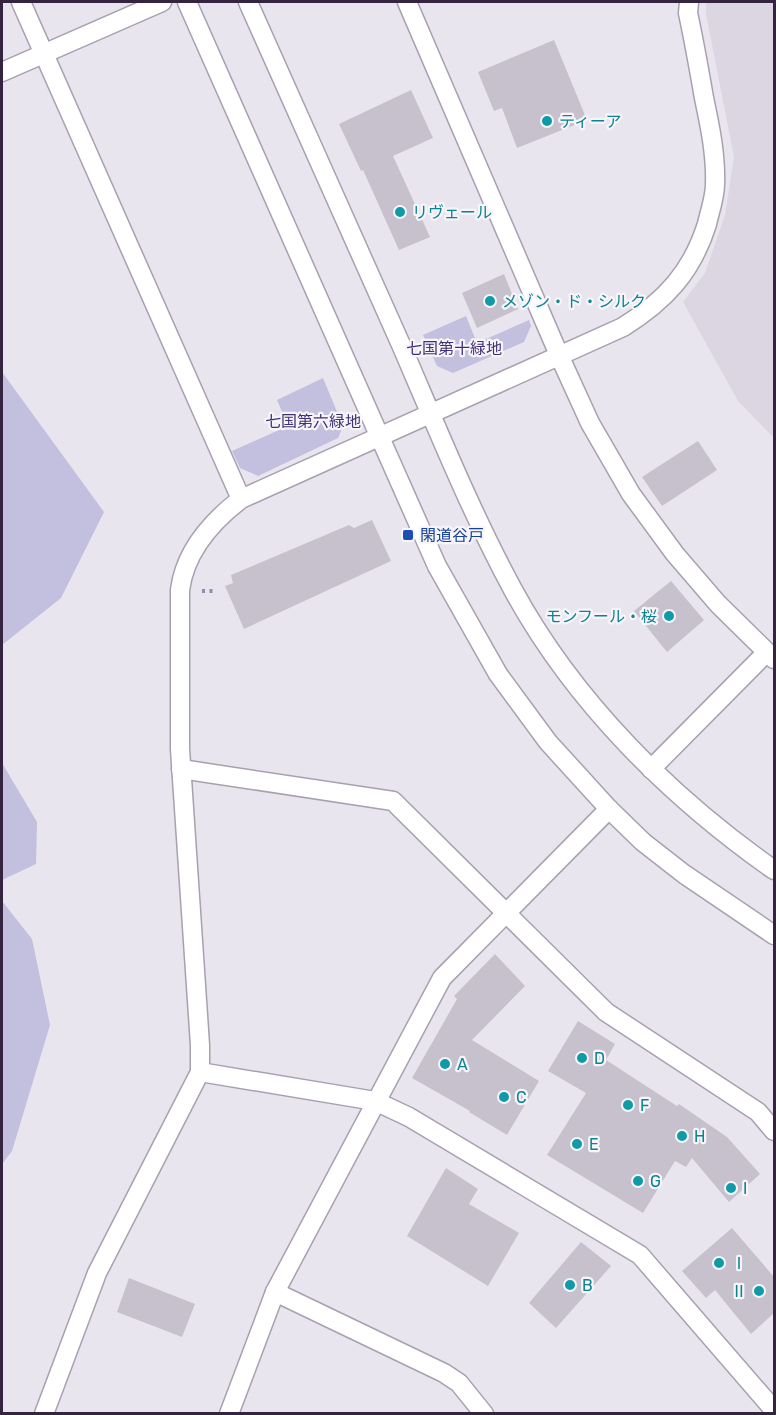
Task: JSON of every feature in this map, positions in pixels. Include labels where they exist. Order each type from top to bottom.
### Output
[{"type":"street","points":[[21,2],[241,499]]},
{"type":"street","points":[[2,72],[162,2]]},
{"type":"street","points":[[187,2],[437,566],[498,674],[548,742],[609,809],[644,842],[684,874],[774,935]]},
{"type":"street","points":[[248,2],[481,527],[513,590],[550,650],[605,722],[688,804],[733,841],[774,870]]},
{"type":"street","points":[[407,2],[590,423],[631,494],[682,562],[718,604],[770,656],[651,769]]},
{"type":"street","points":[[45,1413],[97,1273],[200,1072],[181,769],[179,619],[182,578],[191,555],[213,522],[241,499],[623,327],[658,302],[687,271],[702,238],[713,202],[715,166],[711,130],[688,13],[689,2]]},
{"type":"street","points":[[181,769],[393,801],[606,1012],[758,1112],[774,1131]]},
{"type":"street","points":[[229,1413],[275,1292],[442,978],[609,809]]},
{"type":"street","points":[[200,1072],[375,1101],[409,1118],[640,1255],[774,1410]]},
{"type":"street","points":[[275,1292],[444,1373],[459,1383],[484,1413]]},
{"type":"shaded area","points":[[706,2],[774,2],[774,438],[738,401],[683,302],[705,273],[725,215],[734,157],[706,14]]},
{"type":"green space","name":"七国第十緑地","points":[[466,316],[477,343],[529,320],[531,326],[524,342],[453,373],[437,366],[423,335]]},
{"type":"green space","points":[[2,372],[104,512],[61,598],[2,645]]},
{"type":"green space","name":"七国第六緑地","points":[[323,378],[343,426],[338,438],[258,476],[240,468],[232,451],[288,426],[277,400]]},
{"type":"green space","points":[[2,763],[37,822],[36,864],[2,880]]},
{"type":"green space","points":[[2,901],[32,939],[50,1025],[12,1151],[2,1164]]},
{"type":"building","points":[[554,40],[587,120],[517,148],[502,108],[494,111],[478,72]]},
{"type":"building","points":[[411,90],[433,138],[393,156],[430,237],[399,250],[363,170],[361,171],[339,124]]},
{"type":"building","name":"メゾン・ド・シルク","points":[[504,274],[518,309],[477,328],[462,293]]},
{"type":"building","points":[[698,441],[717,470],[662,506],[642,477]]},
{"type":"building","points":[[372,520],[391,561],[244,629],[225,586],[233,583],[231,575],[349,525],[354,528]]},
{"type":"building","name":"モンフール・桜","points":[[671,581],[704,620],[667,652],[634,611]]},
{"type":"building","points":[[495,954],[525,986],[472,1040],[539,1081],[507,1135],[412,1078],[457,999],[454,996]]},
{"type":"building","points":[[578,1021],[615,1044],[606,1060],[677,1106],[679,1104],[727,1137],[760,1174],[729,1202],[692,1158],[686,1167],[675,1161],[643,1213],[547,1155],[586,1093],[548,1071]]},
{"type":"building","points":[[446,1168],[478,1189],[469,1204],[519,1233],[488,1286],[407,1236]]},
{"type":"building","points":[[732,1228],[774,1277],[774,1313],[751,1334],[715,1290],[706,1298],[682,1271]]},
{"type":"building","name":"B","points":[[581,1242],[611,1266],[556,1328],[529,1303]]},
{"type":"building","points":[[129,1278],[195,1304],[182,1337],[117,1312]]},
{"type":"place","name":"ティーア","points":[[547,121]]},
{"type":"place","name":"リヴェール","points":[[400,212]]},
{"type":"place","name":"メゾン・ド・シルク","points":[[490,301]]},
{"type":"place","name":"閑道谷戸","points":[[408,535]]},
{"type":"place","name":"モンフール・桜","points":[[669,616]]},
{"type":"place","name":"D","points":[[582,1058]]},
{"type":"place","name":"A","points":[[445,1064]]},
{"type":"place","name":"C","points":[[504,1097]]},
{"type":"place","name":"F","points":[[628,1105]]},
{"type":"place","name":"H","points":[[682,1136]]},
{"type":"place","name":"E","points":[[577,1144]]},
{"type":"place","name":"G","points":[[638,1181]]},
{"type":"place","name":"I","points":[[731,1188]]},
{"type":"place","name":"Ⅰ","points":[[719,1263]]},
{"type":"place","name":"B","points":[[570,1285]]},
{"type":"place","name":"Ⅱ","points":[[759,1291]]}]
